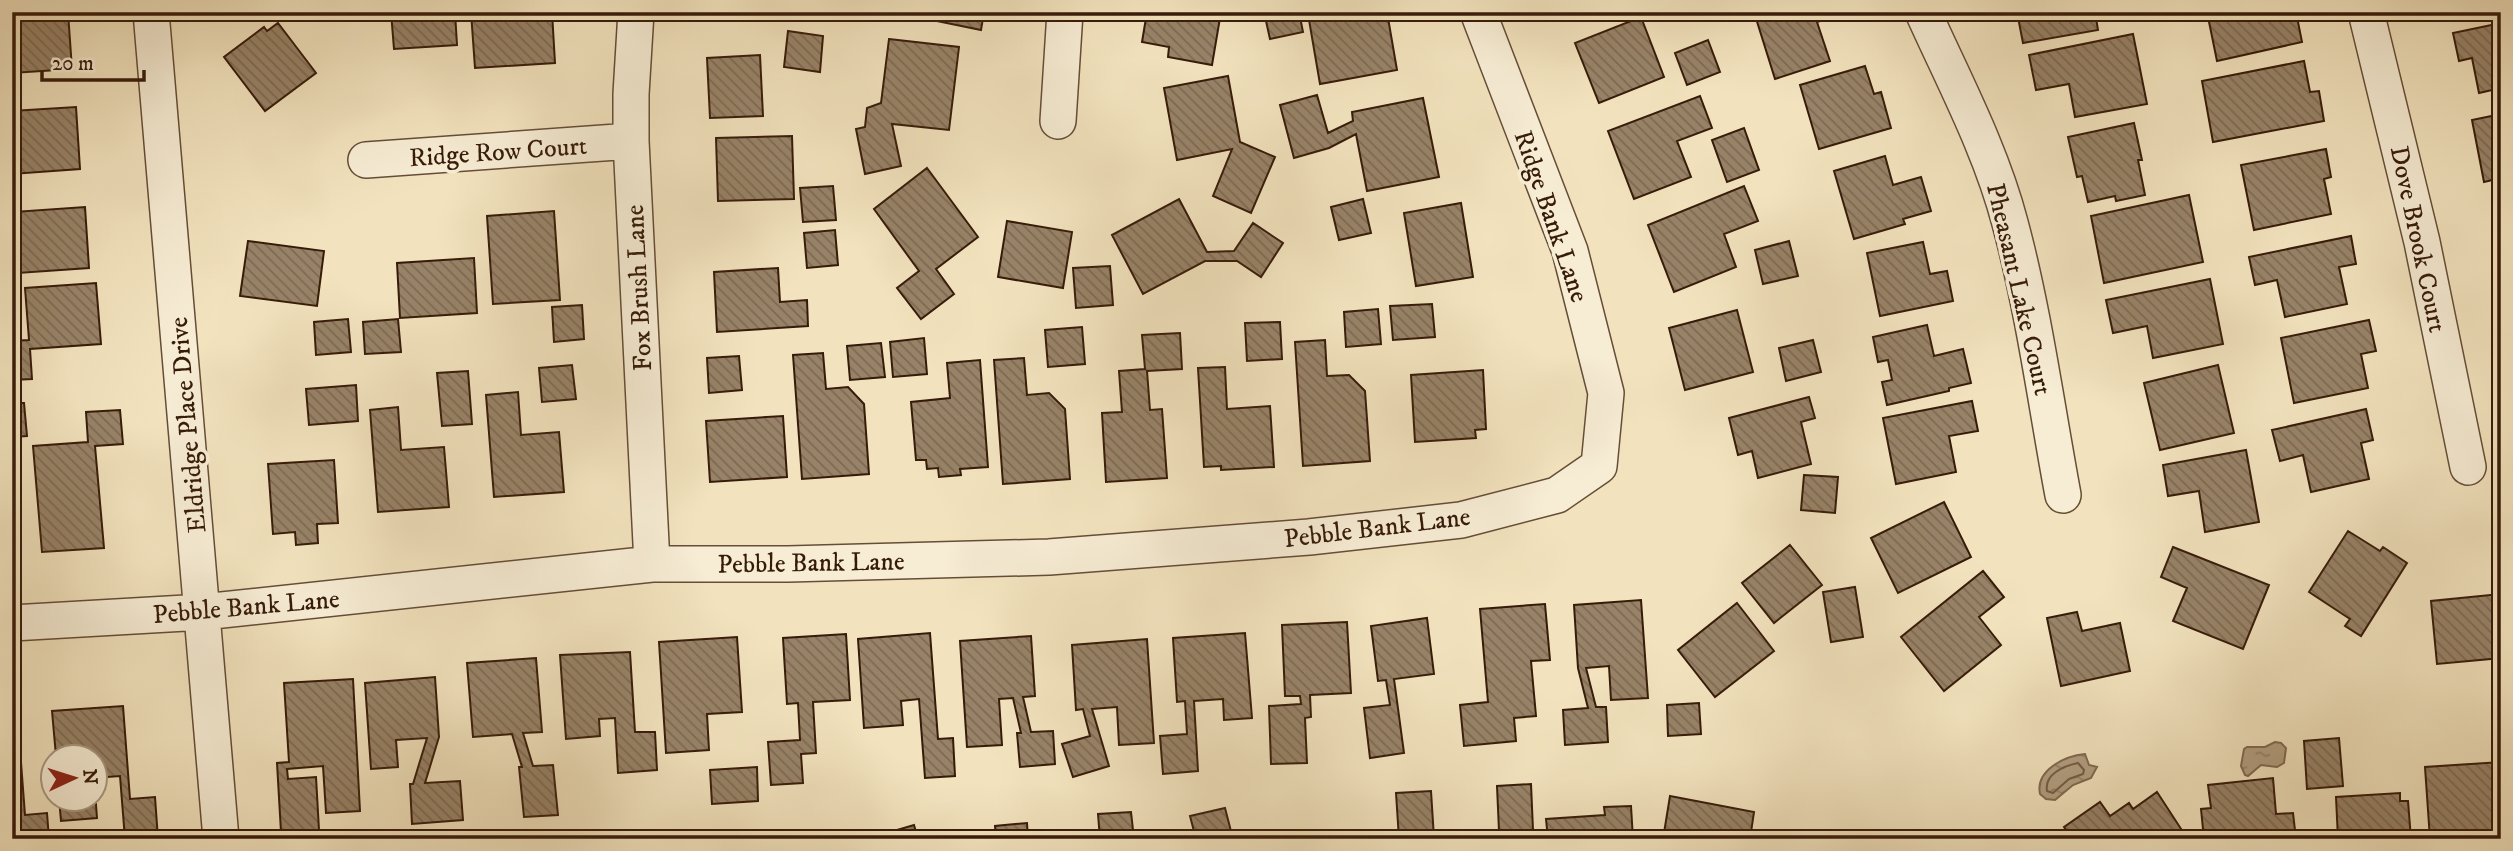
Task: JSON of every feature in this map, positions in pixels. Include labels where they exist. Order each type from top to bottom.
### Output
[{"type":"street","name":"Eldridge Place Drive","points":[[151,12],[220,839]]},
{"type":"street","name":"Fox Brush Lane","points":[[636,12],[631,141],[652,564]]},
{"type":"street","points":[[1058,121],[1065,12]]},
{"type":"street","name":"Ridge Bank Lane","points":[[1478,12],[1570,251],[1606,393],[1599,466]]},
{"type":"street","name":"Pheasant Lake Court","points":[[1923,12],[1990,163],[2010,223],[2063,495]]},
{"type":"street","name":"Dove Brook Court","points":[[2366,12],[2422,242],[2468,467]]},
{"type":"street","name":"Ridge Row Court","points":[[366,160],[631,141]]},
{"type":"street","name":"Pebble Bank Lane","points":[[12,623],[203,612],[652,564],[789,564],[1049,557],[1323,536],[1461,520],[1557,495],[1599,466]]},
{"type":"water","points":[[2275,742],[2286,748],[2284,763],[2277,767],[2261,765],[2248,776],[2245,775],[2241,766],[2244,749],[2265,747]]},
{"type":"water","points":[[2085,754],[2089,765],[2097,767],[2091,778],[2073,785],[2055,800],[2046,799],[2040,794],[2042,778],[2047,771],[2061,761]]},
{"type":"building","points":[[12,12],[68,12],[72,69],[12,73]]},
{"type":"building","points":[[391,12],[455,12],[457,45],[394,49]]},
{"type":"building","points":[[471,12],[552,12],[555,63],[475,68]]},
{"type":"building","points":[[923,12],[984,12],[981,30],[922,18]]},
{"type":"building","points":[[1147,12],[1221,12],[1212,65],[1168,57],[1169,47],[1142,42]]},
{"type":"building","points":[[1264,12],[1299,12],[1303,32],[1270,39]]},
{"type":"building","points":[[1387,12],[1397,70],[1320,84],[1308,14]]},
{"type":"building","points":[[1754,12],[1848,12],[1817,22],[1830,61],[1775,79]]},
{"type":"building","points":[[2017,12],[2095,12],[2098,30],[2023,43]]},
{"type":"building","points":[[2207,12],[2296,12],[2302,42],[2217,61]]},
{"type":"building","points":[[1641,17],[1664,77],[1599,103],[1575,43]]},
{"type":"building","points":[[278,23],[316,73],[265,111],[224,57],[264,27],[267,31]]},
{"type":"building","points":[[2501,23],[2501,88],[2479,93],[2472,58],[2459,61],[2453,33]]},
{"type":"building","points":[[788,31],[823,36],[820,72],[784,67]]},
{"type":"building","points":[[2133,34],[2147,104],[2075,117],[2069,84],[2036,90],[2029,55]]},
{"type":"building","points":[[889,39],[959,47],[949,130],[892,124],[901,166],[865,174],[856,129],[865,127],[867,108],[881,103]]},
{"type":"building","points":[[1708,40],[1720,72],[1687,85],[1675,53]]},
{"type":"building","points":[[760,55],[763,116],[710,118],[707,58]]},
{"type":"building","points":[[2304,61],[2310,92],[2319,91],[2324,121],[2213,142],[2202,81]]},
{"type":"building","points":[[1865,66],[1874,94],[1881,92],[1891,128],[1819,149],[1800,85]]},
{"type":"building","points":[[1228,76],[1240,142],[1275,157],[1251,213],[1213,196],[1232,149],[1177,160],[1164,88]]},
{"type":"building","points":[[1317,95],[1328,133],[1353,121],[1352,112],[1423,98],[1439,177],[1367,191],[1356,134],[1329,148],[1294,158],[1280,105]]},
{"type":"building","points":[[1700,96],[1712,128],[1677,141],[1691,177],[1634,199],[1608,131]]},
{"type":"building","points":[[76,107],[80,169],[12,174],[12,111]]},
{"type":"building","points":[[2501,114],[2501,178],[2484,182],[2472,120]]},
{"type":"building","points":[[2134,123],[2142,160],[2138,160],[2145,195],[2116,201],[2115,196],[2088,202],[2082,176],[2077,177],[2068,137]]},
{"type":"building","points":[[1744,128],[1759,170],[1727,182],[1712,140]]},
{"type":"building","points":[[792,136],[794,199],[718,201],[716,138]]},
{"type":"building","points":[[2326,149],[2331,177],[2324,179],[2331,214],[2254,230],[2241,165]]},
{"type":"building","points":[[1885,156],[1893,185],[1921,177],[1931,211],[1903,219],[1905,224],[1854,239],[1834,171]]},
{"type":"building","points":[[927,168],[978,237],[936,269],[954,294],[921,319],[897,288],[919,271],[874,209]]},
{"type":"building","points":[[833,186],[836,220],[803,222],[800,188]]},
{"type":"building","points":[[1744,186],[1758,221],[1724,234],[1736,267],[1674,292],[1648,225]]},
{"type":"building","points":[[12,188],[14,212],[85,207],[89,268],[18,273],[15,221],[12,222]]},
{"type":"building","points":[[2189,195],[2203,262],[2104,283],[2091,216]]},
{"type":"building","points":[[1179,199],[1207,252],[1234,251],[1253,223],[1283,243],[1261,277],[1237,261],[1205,261],[1143,294],[1112,235]]},
{"type":"building","points":[[1363,199],[1371,233],[1339,240],[1331,207]]},
{"type":"building","points":[[2501,199],[2501,221],[2496,200]]},
{"type":"building","points":[[1461,203],[1473,277],[1416,286],[1404,213]]},
{"type":"building","points":[[554,211],[560,300],[493,304],[487,216]]},
{"type":"building","points":[[1007,221],[1072,232],[1063,288],[998,277]]},
{"type":"building","points":[[835,230],[838,265],[807,268],[804,233]]},
{"type":"building","points":[[2351,236],[2356,264],[2339,267],[2347,304],[2285,317],[2277,280],[2255,285],[2249,257]]},
{"type":"building","points":[[248,241],[324,251],[317,306],[240,296]]},
{"type":"building","points":[[1789,241],[1798,276],[1763,284],[1755,250]]},
{"type":"building","points":[[1923,242],[1930,274],[1947,271],[1953,301],[1880,316],[1867,253]]},
{"type":"building","points":[[474,258],[477,313],[400,318],[397,263]]},
{"type":"building","points":[[1110,266],[1113,305],[1076,308],[1073,268]]},
{"type":"building","points":[[778,268],[780,302],[807,300],[808,326],[717,332],[714,272]]},
{"type":"building","points":[[2210,279],[2223,344],[2153,358],[2147,326],[2113,333],[2106,300]]},
{"type":"building","points":[[96,283],[101,344],[30,349],[32,379],[12,380],[12,341],[29,340],[25,288]]},
{"type":"building","points":[[1432,304],[1435,337],[1393,340],[1390,306]]},
{"type":"building","points":[[582,305],[584,339],[554,342],[552,307]]},
{"type":"building","points":[[1378,309],[1381,344],[1346,347],[1344,312]]},
{"type":"building","points":[[1737,310],[1753,372],[1685,390],[1669,328]]},
{"type":"building","points":[[348,319],[351,352],[316,355],[314,322]]},
{"type":"building","points":[[398,319],[401,352],[365,354],[363,322]]},
{"type":"building","points":[[2369,320],[2376,351],[2361,354],[2368,388],[2294,403],[2281,338]]},
{"type":"building","points":[[1280,322],[1282,359],[1247,361],[1245,323]]},
{"type":"building","points":[[1927,325],[1934,356],[1963,349],[1971,383],[1949,388],[1949,391],[1887,405],[1882,382],[1892,380],[1888,360],[1878,362],[1873,337]]},
{"type":"building","points":[[1082,327],[1085,364],[1048,367],[1045,330]]},
{"type":"building","points":[[1180,333],[1182,369],[1147,371],[1150,410],[1162,409],[1167,478],[1106,482],[1102,413],[1122,412],[1119,371],[1145,369],[1142,335]]},
{"type":"building","points":[[924,338],[927,374],[893,377],[890,342]]},
{"type":"building","points":[[1325,340],[1327,376],[1349,375],[1365,391],[1370,461],[1303,466],[1295,342]]},
{"type":"building","points":[[1813,340],[1821,372],[1786,381],[1779,348]]},
{"type":"building","points":[[881,343],[885,377],[850,380],[847,346]]},
{"type":"building","points":[[823,353],[826,389],[848,387],[864,404],[869,474],[802,479],[793,355]]},
{"type":"building","points":[[739,356],[742,390],[709,393],[707,358]]},
{"type":"building","points":[[1024,358],[1027,395],[1049,393],[1065,409],[1070,479],[1003,484],[994,360]]},
{"type":"building","points":[[980,360],[988,467],[960,469],[961,475],[939,477],[938,468],[927,469],[926,460],[916,460],[911,402],[950,398],[947,363]]},
{"type":"building","points":[[572,365],[576,399],[542,402],[539,368]]},
{"type":"building","points":[[2218,365],[2234,433],[2160,450],[2144,383]]},
{"type":"building","points":[[1225,367],[1227,409],[1270,406],[1274,467],[1221,470],[1221,466],[1204,467],[1198,368]]},
{"type":"building","points":[[1483,370],[1486,429],[1475,430],[1476,438],[1415,442],[1411,375]]},
{"type":"building","points":[[468,371],[472,424],[442,426],[437,373]]},
{"type":"building","points":[[356,385],[358,421],[309,425],[306,389]]},
{"type":"building","points":[[518,392],[521,435],[559,432],[564,492],[494,497],[486,395]]},
{"type":"building","points":[[1809,397],[1815,418],[1801,422],[1811,464],[1758,478],[1752,451],[1738,455],[1729,418]]},
{"type":"building","points":[[1972,401],[1978,431],[1949,436],[1956,472],[1896,484],[1883,418]]},
{"type":"building","points":[[12,403],[24,403],[27,436],[12,437]]},
{"type":"building","points":[[398,407],[401,450],[444,447],[449,507],[378,512],[370,410]]},
{"type":"building","points":[[2366,409],[2373,440],[2361,443],[2369,479],[2311,492],[2303,455],[2280,461],[2272,430]]},
{"type":"building","points":[[120,410],[123,444],[95,446],[104,548],[42,552],[33,446],[88,442],[86,412]]},
{"type":"building","points":[[783,416],[787,477],[710,482],[706,421]]},
{"type":"building","points":[[2246,450],[2259,522],[2205,532],[2199,491],[2168,496],[2163,465]]},
{"type":"building","points":[[334,460],[338,523],[317,524],[318,543],[296,545],[295,532],[273,534],[268,464]]},
{"type":"building","points":[[1804,475],[1838,477],[1835,513],[1801,510]]},
{"type":"building","points":[[1944,502],[1971,557],[1898,593],[1871,538]]},
{"type":"building","points":[[2348,531],[2380,551],[2383,547],[2407,563],[2361,636],[2345,626],[2350,619],[2309,592]]},
{"type":"building","points":[[1790,545],[1822,585],[1774,623],[1742,583]]},
{"type":"building","points":[[2173,547],[2269,585],[2243,649],[2173,621],[2187,588],[2161,577]]},
{"type":"building","points":[[1983,571],[2004,597],[1979,617],[2001,645],[1944,691],[1901,637]]},
{"type":"building","points":[[1855,587],[1863,637],[1831,642],[1823,592]]},
{"type":"building","points":[[2500,594],[2501,658],[2437,664],[2431,601]]},
{"type":"building","points":[[1641,600],[1648,698],[1611,700],[1609,666],[1586,668],[1596,707],[1606,707],[1608,742],[1565,745],[1563,710],[1588,708],[1578,668],[1574,605]]},
{"type":"building","points":[[1737,603],[1774,651],[1715,697],[1678,650]]},
{"type":"building","points":[[1545,604],[1550,660],[1531,661],[1536,716],[1514,718],[1516,741],[1464,746],[1460,705],[1488,702],[1480,609]]},
{"type":"building","points":[[2077,612],[2082,631],[2120,623],[2130,671],[2061,686],[2047,618]]},
{"type":"building","points":[[1427,618],[1434,674],[1394,679],[1404,753],[1370,758],[1364,708],[1390,705],[1386,680],[1378,681],[1371,626]]},
{"type":"building","points":[[1347,622],[1351,693],[1310,695],[1311,717],[1305,718],[1307,763],[1271,764],[1269,706],[1301,704],[1300,696],[1285,696],[1282,625]]},
{"type":"building","points":[[930,633],[938,739],[953,738],[955,776],[925,778],[919,699],[901,701],[903,725],[864,728],[858,639]]},
{"type":"building","points":[[1245,633],[1252,718],[1224,720],[1223,699],[1194,701],[1198,771],[1163,774],[1160,736],[1187,734],[1185,701],[1177,702],[1173,638]]},
{"type":"building","points":[[846,634],[850,700],[813,702],[816,753],[801,754],[803,783],[771,785],[768,742],[800,740],[798,703],[787,704],[783,638]]},
{"type":"building","points":[[1031,636],[1035,696],[1023,697],[1031,732],[1053,731],[1055,764],[1020,767],[1017,733],[1021,733],[1013,698],[999,699],[1002,745],[967,747],[960,641]]},
{"type":"building","points":[[737,637],[742,712],[707,714],[709,750],[666,753],[659,642]]},
{"type":"building","points":[[1147,639],[1154,743],[1119,745],[1117,707],[1092,709],[1109,766],[1073,777],[1062,744],[1090,736],[1083,709],[1076,710],[1072,645]]},
{"type":"building","points":[[630,652],[635,732],[655,732],[657,770],[618,773],[615,718],[599,719],[600,736],[566,739],[560,655]]},
{"type":"building","points":[[536,658],[542,732],[523,733],[533,766],[553,765],[558,815],[524,817],[519,767],[522,767],[512,734],[473,737],[467,663]]},
{"type":"building","points":[[435,677],[439,737],[425,783],[460,781],[463,820],[412,824],[410,784],[413,784],[427,738],[396,740],[398,767],[371,769],[365,683]]},
{"type":"building","points":[[353,679],[360,811],[326,813],[323,766],[287,769],[288,779],[316,777],[319,830],[281,832],[277,763],[289,762],[284,683]]},
{"type":"building","points":[[1699,703],[1701,734],[1668,736],[1667,705]]},
{"type":"building","points":[[123,706],[130,799],[155,797],[158,839],[125,839],[120,776],[108,777],[108,742],[55,742],[52,711]]},
{"type":"building","points":[[12,710],[17,710],[25,815],[47,813],[49,839],[12,839]]},
{"type":"building","points":[[2339,738],[2343,786],[2307,789],[2304,741]]},
{"type":"building","points":[[2501,762],[2501,839],[2430,839],[2425,767]]},
{"type":"building","points":[[757,767],[758,801],[712,804],[710,770]]},
{"type":"building","points":[[2273,778],[2276,814],[2293,813],[2296,839],[2204,839],[2201,809],[2211,808],[2208,785]]},
{"type":"building","points":[[1531,784],[1533,830],[1499,831],[1497,786]]},
{"type":"building","points":[[1431,791],[1434,838],[1399,839],[1396,793]]},
{"type":"building","points":[[2157,792],[2186,839],[2072,839],[2064,827],[2100,802],[2110,816],[2129,803],[2133,809]]},
{"type":"building","points":[[2400,793],[2400,801],[2408,801],[2411,839],[2338,839],[2336,797]]},
{"type":"building","points":[[1670,796],[1754,812],[1750,839],[1663,839]]},
{"type":"building","points":[[1631,806],[1633,839],[1548,839],[1546,819],[1605,815],[1604,807]]},
{"type":"building","points":[[1225,808],[1233,839],[1196,839],[1190,816]]},
{"type":"building","points":[[60,812],[97,812],[97,818],[61,821]]},
{"type":"building","points":[[1131,812],[1134,839],[1100,839],[1098,814]]},
{"type":"building","points":[[1027,823],[1028,839],[996,839],[995,826]]},
{"type":"building","points":[[914,825],[918,839],[881,839],[880,835]]},
{"type":"building","points":[[1330,835],[1330,839],[1294,839],[1294,838]]}]
